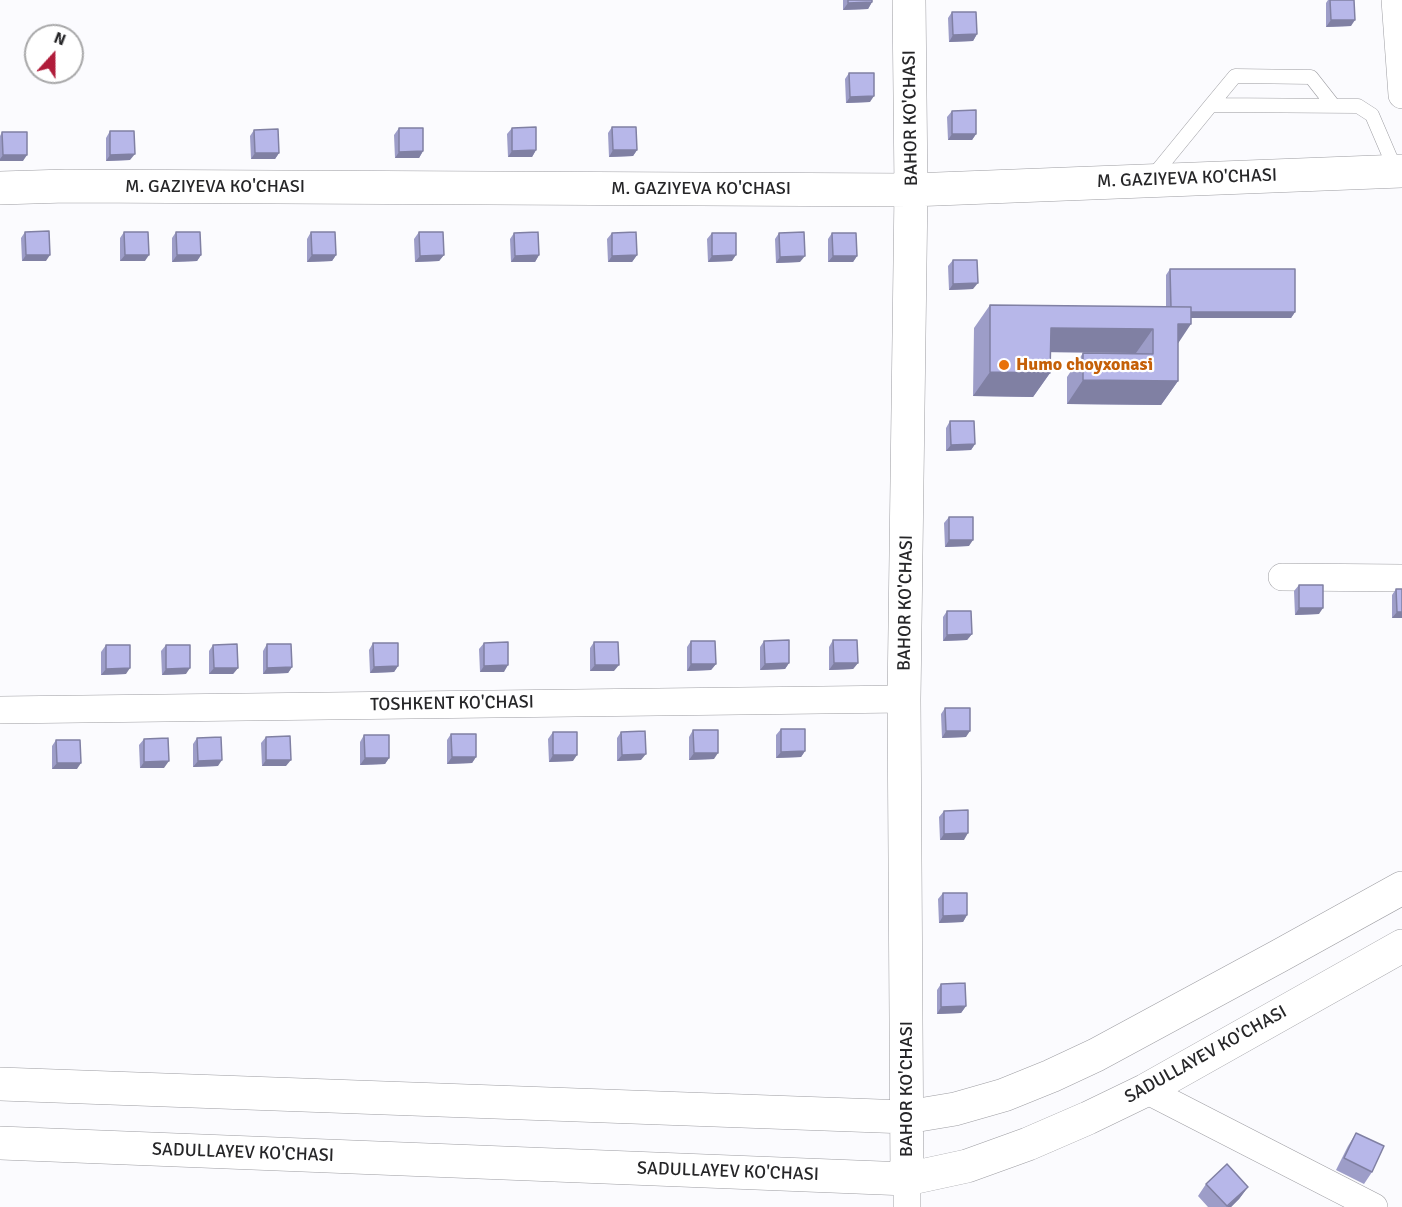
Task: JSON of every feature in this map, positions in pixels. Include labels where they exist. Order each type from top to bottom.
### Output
[{"type":"main road","name":"BAHOR KO'CHASI","points":[[907,1193],[904,699],[911,190],[909,0]]},
{"type":"main road","name":"M. GAZIYEVA KO'CHASI","points":[[0,188],[90,186],[911,190],[1399,171]]},
{"type":"main road","points":[[0,1084],[907,1117],[956,1109],[1004,1095],[1087,1059],[1402,888]]},
{"type":"main road","name":"SADULLAYEV KO'CHASI","points":[[0,1143],[907,1193],[967,1166],[1028,1144],[1088,1118],[1146,1089],[1402,946]]},
{"type":"street","points":[[1395,0],[1402,96]]},
{"type":"street","points":[[1282,577],[1402,578]]},
{"type":"street","name":"TOSHKENT KO'CHASI","points":[[0,710],[904,699]]},
{"type":"street","points":[[1146,1089],[1374,1207]]},
{"type":"lane","points":[[1149,181],[1235,76],[1311,77],[1333,105]]},
{"type":"lane","points":[[1211,105],[1358,106],[1372,116],[1399,171]]},
{"type":"building","points":[[848,0],[872,0],[872,2],[848,3]]},
{"type":"building","points":[[1330,0],[1354,0],[1355,20],[1331,20]]},
{"type":"building","points":[[952,12],[976,12],[977,34],[953,35]]},
{"type":"building","points":[[849,73],[874,73],[874,96],[850,97]]},
{"type":"building","points":[[976,110],[976,134],[952,134],[952,111]]},
{"type":"building","points":[[536,127],[536,150],[512,151],[512,128]]},
{"type":"building","points":[[612,127],[636,127],[637,150],[613,150]]},
{"type":"building","points":[[399,128],[423,128],[423,151],[399,152]]},
{"type":"building","points":[[278,129],[279,153],[255,153],[254,130]]},
{"type":"building","points":[[110,131],[134,131],[135,154],[110,155]]},
{"type":"building","points":[[2,132],[27,132],[27,155],[3,155]]},
{"type":"building","points":[[49,231],[50,255],[26,255],[25,232]]},
{"type":"building","points":[[124,232],[148,232],[149,255],[125,255]]},
{"type":"building","points":[[176,232],[200,232],[201,255],[177,255]]},
{"type":"building","points":[[311,232],[335,232],[336,255],[312,255]]},
{"type":"building","points":[[419,232],[443,232],[444,255],[420,256]]},
{"type":"building","points":[[538,232],[539,255],[515,256],[514,233]]},
{"type":"building","points":[[636,232],[637,255],[612,256],[612,233]]},
{"type":"building","points":[[804,232],[805,256],[780,257],[779,233]]},
{"type":"building","points":[[712,233],[736,233],[736,255],[712,256]]},
{"type":"building","points":[[832,233],[856,233],[857,256],[833,256]]},
{"type":"building","points":[[953,260],[977,260],[978,283],[953,284]]},
{"type":"building","points":[[1170,269],[1295,269],[1295,312],[1191,312],[1191,307],[1171,307]]},
{"type":"building","points":[[990,305],[1191,307],[1191,324],[1178,324],[1178,381],[1083,380],[1083,353],[1153,354],[1153,329],[1051,328],[1050,373],[990,372]]},
{"type":"building","points":[[950,421],[974,421],[975,444],[951,445]]},
{"type":"building","points":[[949,517],[973,517],[973,540],[949,540]]},
{"type":"building","points":[[1299,585],[1323,585],[1323,608],[1299,608]]},
{"type":"building","points":[[1396,589],[1402,589],[1402,612],[1397,612]]},
{"type":"building","points":[[947,611],[971,611],[972,634],[947,635]]},
{"type":"building","points":[[789,640],[789,663],[765,664],[764,641]]},
{"type":"building","points":[[833,640],[857,640],[858,663],[834,663]]},
{"type":"building","points":[[691,641],[715,641],[716,664],[691,664]]},
{"type":"building","points":[[508,642],[508,665],[484,666],[484,643]]},
{"type":"building","points":[[594,642],[618,642],[619,665],[595,665]]},
{"type":"building","points":[[373,643],[398,643],[398,666],[374,667]]},
{"type":"building","points":[[237,644],[238,668],[214,668],[213,645]]},
{"type":"building","points":[[267,644],[291,644],[292,667],[267,668]]},
{"type":"building","points":[[106,645],[130,645],[130,668],[106,669]]},
{"type":"building","points":[[166,645],[190,645],[190,668],[166,669]]},
{"type":"building","points":[[945,708],[970,708],[970,731],[946,731]]},
{"type":"building","points":[[781,729],[805,729],[805,751],[781,752]]},
{"type":"building","points":[[693,730],[718,730],[718,753],[694,753]]},
{"type":"building","points":[[645,731],[646,754],[622,755],[621,732]]},
{"type":"building","points":[[553,732],[577,732],[577,755],[553,755]]},
{"type":"building","points":[[451,734],[476,734],[476,757],[452,757]]},
{"type":"building","points":[[364,735],[389,735],[389,758],[365,758]]},
{"type":"building","points":[[290,736],[291,760],[266,760],[266,737]]},
{"type":"building","points":[[221,737],[222,760],[198,761],[197,738]]},
{"type":"building","points":[[168,738],[169,761],[144,762],[144,739]]},
{"type":"building","points":[[56,740],[80,740],[81,763],[57,763]]},
{"type":"building","points":[[968,810],[968,833],[944,834],[944,811]]},
{"type":"building","points":[[943,893],[967,893],[967,915],[943,916]]},
{"type":"building","points":[[965,983],[966,1006],[941,1007],[941,984]]},
{"type":"building","points":[[1356,1133],[1384,1146],[1372,1172],[1344,1158]]},
{"type":"building","points":[[1227,1164],[1248,1187],[1227,1206],[1206,1184]]},
{"type":"place","name":"Humo choyxonasi","points":[[1004,365]]}]
